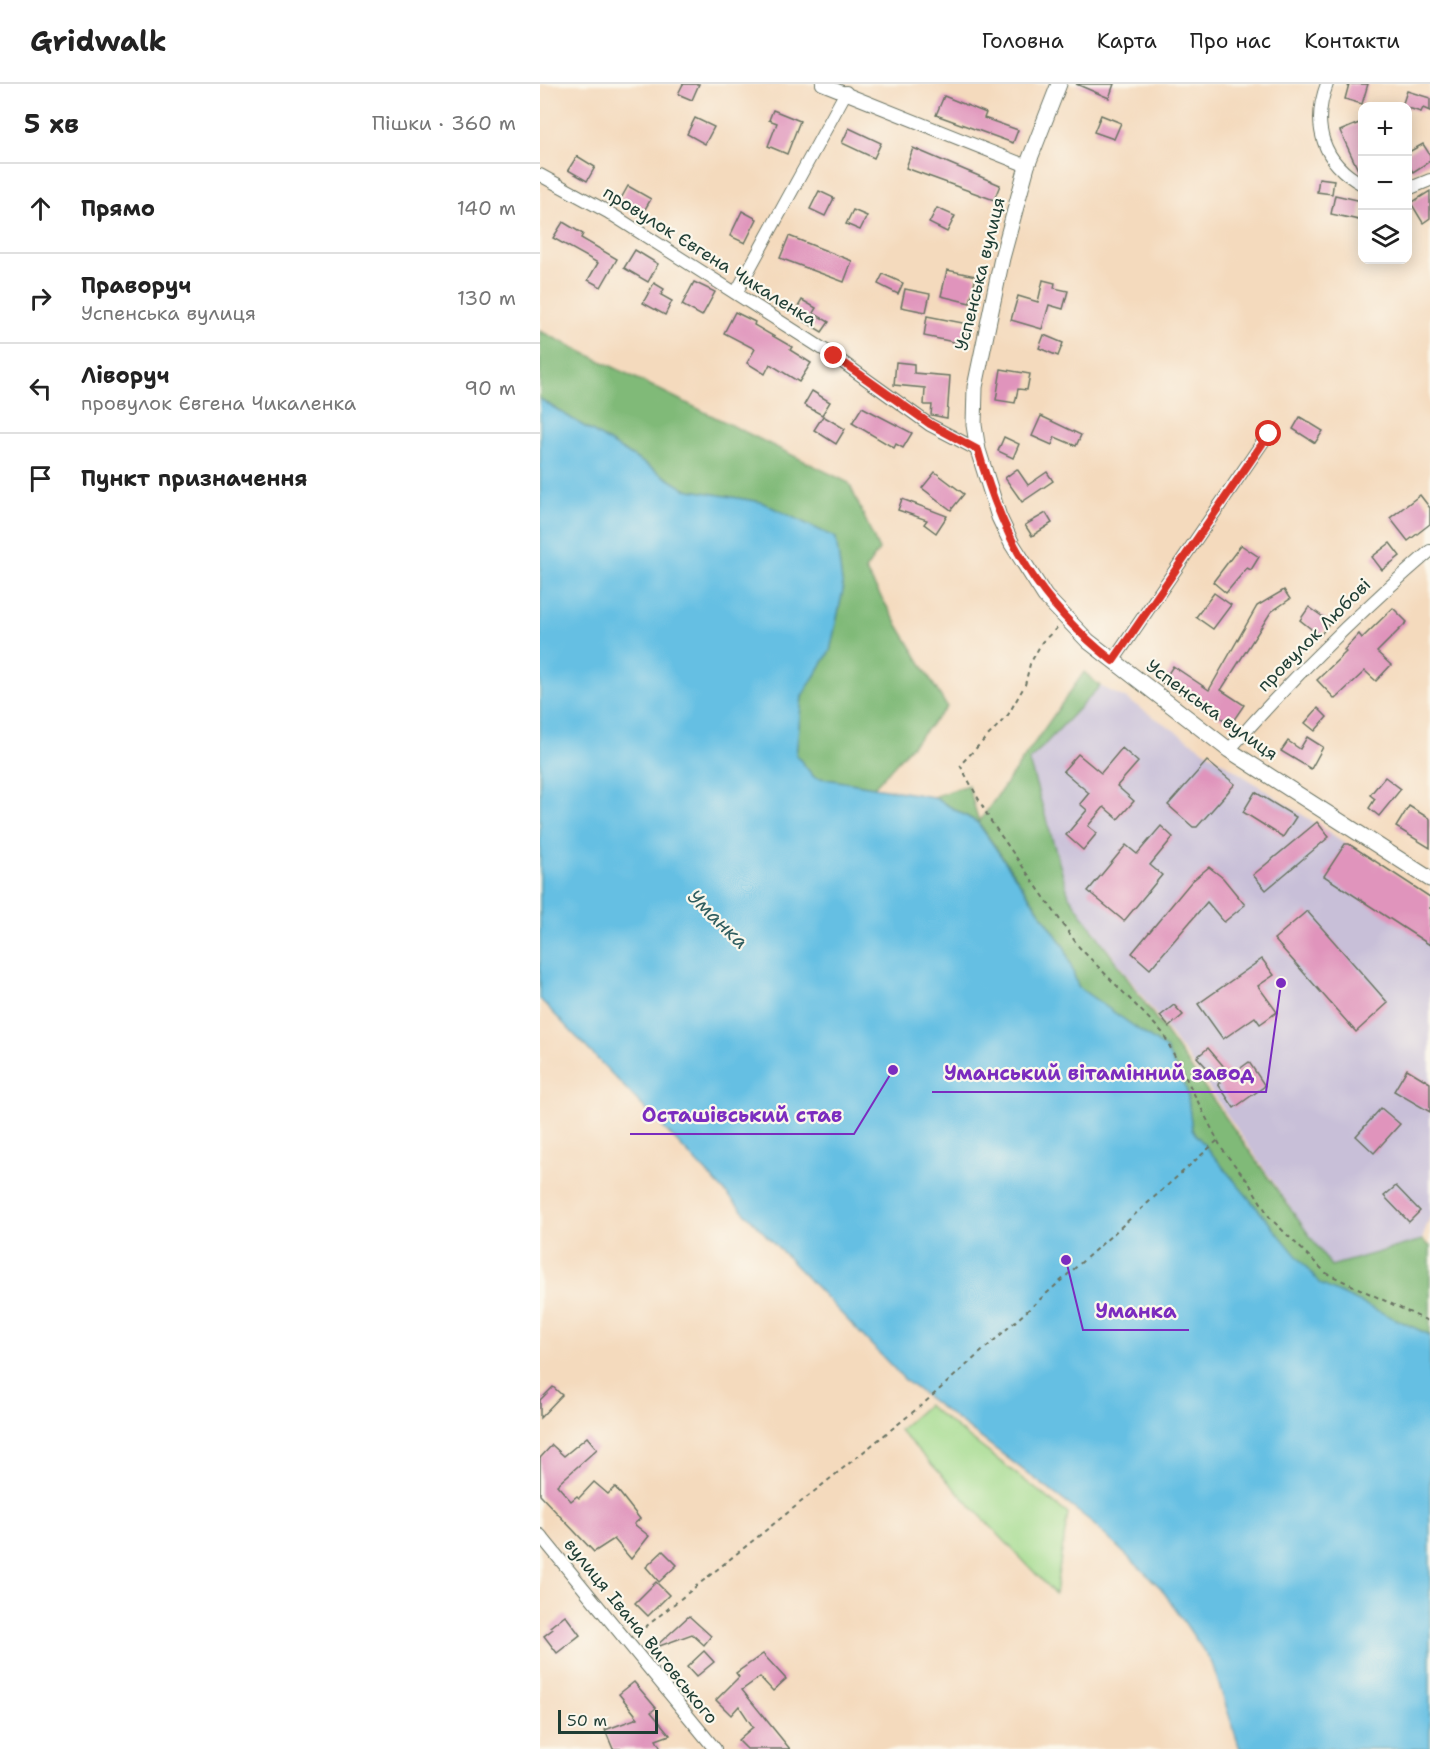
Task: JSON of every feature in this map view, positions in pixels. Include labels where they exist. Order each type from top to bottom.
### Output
[{"type":"street","points":[[822,84],[1027,166]]},
{"type":"street","name":"Успенська вулиця","points":[[1059,84],[1027,166],[977,368],[974,414],[978,450],[999,517],[1033,579],[1065,619],[1113,661],[1229,750],[1430,879]]},
{"type":"street","points":[[1327,84],[1319,122],[1325,148],[1341,170],[1358,181]]},
{"type":"street","points":[[736,293],[846,92]]},
{"type":"street","name":"провулок Євгена Чикаленка","points":[[540,175],[608,212],[834,356],[930,424],[978,450]]},
{"type":"street","points":[[1412,187],[1430,180]]},
{"type":"street","points":[[1113,661],[1269,434]]},
{"type":"street","name":"провулок Любові","points":[[1229,750],[1311,660],[1366,606],[1430,551]]},
{"type":"street","name":"вулиця Івана Виговського","points":[[540,1535],[715,1749]]},
{"type":"path","points":[[1065,619],[1042,642],[1030,664],[1025,685],[1008,715],[960,765],[990,820],[1079,947],[1163,1033],[1219,1139],[1222,1149],[1249,1183],[1270,1218],[1326,1273],[1430,1322]]},
{"type":"path","points":[[626,1643],[923,1404],[1219,1139]]},
{"type":"shaded area","points":[[1100,686],[1125,698],[1430,899],[1430,1216],[1422,1240],[1331,1266],[1195,1068],[1069,896],[1029,761]]},
{"type":"green space","points":[[540,331],[849,483],[879,550],[865,570],[947,707],[874,787],[814,777],[796,755],[802,696],[830,651],[843,590],[836,538],[761,502],[685,489],[540,399]]},
{"type":"green space","points":[[1084,672],[1100,686],[1029,761],[1069,896],[1331,1266],[1422,1240],[1430,1246],[1430,1335],[1320,1285],[1192,1130],[1187,1091],[1166,1049],[1078,987],[1065,948],[979,823],[933,797],[968,785],[979,822]]},
{"type":"green space","points":[[927,1405],[1068,1514],[1055,1594],[899,1430]]},
{"type":"water","points":[[540,399],[685,489],[761,502],[836,538],[843,590],[830,651],[802,696],[796,755],[814,777],[933,797],[978,823],[1065,948],[1078,987],[1166,1049],[1187,1091],[1192,1130],[1320,1284],[1430,1335],[1430,1749],[1240,1749],[1212,1663],[1161,1588],[1088,1519],[906,1381],[540,999]]},
{"type":"building","points":[[683,84],[699,84],[692,100],[678,94]]},
{"type":"building","points":[[1076,84],[1114,84],[1109,98]]},
{"type":"building","points":[[1349,84],[1368,84],[1363,102],[1345,99]]},
{"type":"building","points":[[1407,91],[1430,98],[1430,111],[1423,108],[1421,112],[1412,109],[1412,102],[1403,102]]},
{"type":"building","points":[[944,96],[986,113],[984,118],[1018,130],[1013,143],[936,115]]},
{"type":"building","points":[[773,110],[800,121],[787,154],[768,146],[777,123],[769,120]]},
{"type":"building","points":[[1101,115],[1121,123],[1114,139],[1094,132]]},
{"type":"building","points":[[695,118],[714,127],[705,144],[687,134]]},
{"type":"building","points":[[1358,123],[1358,170],[1340,131]]},
{"type":"building","points":[[849,128],[881,143],[874,158],[842,143]]},
{"type":"building","points":[[1423,144],[1430,155],[1430,161],[1413,172],[1412,170],[1412,150]]},
{"type":"building","points":[[913,148],[1000,185],[994,200],[906,168]]},
{"type":"building","points":[[577,156],[595,167],[587,181],[568,170]]},
{"type":"building","points":[[1319,178],[1334,180],[1332,194],[1317,192]]},
{"type":"building","points":[[628,186],[651,199],[641,216],[618,204]]},
{"type":"building","points":[[819,191],[834,198],[825,216],[810,209]]},
{"type":"building","points":[[1430,191],[1430,218],[1423,223],[1412,202]]},
{"type":"building","points":[[1335,195],[1358,200],[1358,220],[1331,214]]},
{"type":"building","points":[[937,208],[955,216],[947,232],[929,223]]},
{"type":"building","points":[[853,210],[867,216],[860,230],[846,224]]},
{"type":"building","points":[[742,211],[757,219],[745,243],[730,236]]},
{"type":"building","points":[[563,222],[583,234],[581,238],[617,259],[601,287],[588,280],[598,263],[553,238]]},
{"type":"building","points":[[789,236],[852,261],[844,282],[780,258]]},
{"type":"building","points":[[635,250],[658,264],[648,282],[624,268]]},
{"type":"building","points":[[947,270],[976,276],[970,303],[941,296]]},
{"type":"building","points":[[883,274],[903,283],[898,294],[878,284]]},
{"type":"building","points":[[1043,280],[1055,283],[1054,288],[1068,291],[1063,309],[1049,305],[1042,329],[1011,320],[1018,296],[1038,302]]},
{"type":"building","points":[[694,282],[715,292],[702,316],[682,305]]},
{"type":"building","points":[[654,283],[664,289],[661,295],[672,301],[665,315],[643,303]]},
{"type":"building","points":[[905,289],[930,294],[926,312],[901,307]]},
{"type":"building","points":[[802,300],[816,308],[813,313],[829,322],[822,332],[799,318],[801,315],[795,312]]},
{"type":"building","points":[[735,312],[755,322],[754,325],[792,347],[790,350],[811,363],[799,382],[770,364],[765,374],[747,363],[755,349],[724,333]]},
{"type":"building","points":[[927,316],[968,324],[964,344],[924,336]]},
{"type":"building","points":[[1044,335],[1063,343],[1058,356],[1039,348]]},
{"type":"building","points":[[896,362],[914,364],[914,373],[950,376],[947,418],[931,415],[932,405],[924,405],[925,388],[894,385]]},
{"type":"building","points":[[1001,369],[1030,374],[1027,390],[1018,389],[1015,403],[996,400]]},
{"type":"building","points":[[812,391],[830,402],[822,415],[804,405]]},
{"type":"building","points":[[862,407],[912,433],[903,448],[896,444],[894,448],[852,423]]},
{"type":"building","points":[[823,416],[845,429],[836,444],[814,430]]},
{"type":"building","points":[[1041,416],[1081,435],[1076,446],[1055,437],[1052,445],[1032,436]]},
{"type":"building","points":[[1300,417],[1323,431],[1315,443],[1293,429]]},
{"type":"building","points":[[1004,437],[1019,444],[1013,458],[998,451]]},
{"type":"building","points":[[1017,469],[1028,485],[1047,472],[1053,481],[1022,502],[1005,478]]},
{"type":"building","points":[[935,472],[964,494],[951,510],[922,488]]},
{"type":"building","points":[[1420,495],[1430,508],[1430,524],[1408,541],[1390,518]]},
{"type":"building","points":[[902,499],[947,516],[936,533],[924,524],[927,520],[898,510]]},
{"type":"building","points":[[1046,513],[1052,523],[1032,536],[1025,525]]},
{"type":"building","points":[[1390,543],[1400,556],[1382,570],[1372,557]]},
{"type":"building","points":[[1241,545],[1259,557],[1251,570],[1247,568],[1226,593],[1213,582]]},
{"type":"building","points":[[1284,590],[1290,599],[1271,612],[1221,690],[1244,705],[1231,724],[1162,683],[1173,666],[1209,690],[1257,606]]},
{"type":"building","points":[[1214,593],[1231,605],[1213,629],[1196,617]]},
{"type":"building","points":[[1309,607],[1330,622],[1320,636],[1300,620]]},
{"type":"building","points":[[1393,608],[1407,622],[1377,652],[1391,665],[1376,681],[1365,671],[1335,699],[1317,680],[1346,652],[1344,650],[1359,634],[1362,638]]},
{"type":"building","points":[[1318,708],[1327,717],[1315,731],[1305,723]]},
{"type":"building","points":[[1307,737],[1323,747],[1311,769],[1281,751],[1288,741],[1300,749]]},
{"type":"building","points":[[1122,748],[1138,762],[1117,786],[1134,801],[1118,819],[1104,807],[1088,826],[1097,833],[1083,850],[1066,835],[1087,810],[1080,804],[1089,793],[1063,771],[1078,754],[1101,773]]},
{"type":"building","points":[[1207,761],[1235,784],[1197,827],[1193,827],[1168,805]]},
{"type":"building","points":[[1385,777],[1401,789],[1379,816],[1369,808],[1375,799],[1370,795]]},
{"type":"building","points":[[1255,792],[1296,817],[1283,837],[1243,812]]},
{"type":"building","points":[[1409,806],[1430,819],[1430,848],[1396,827]]},
{"type":"building","points":[[1317,822],[1329,837],[1266,890],[1253,875]]},
{"type":"building","points":[[1161,826],[1173,837],[1150,865],[1162,875],[1124,921],[1088,891],[1126,845],[1137,854]]},
{"type":"building","points":[[1345,844],[1349,844],[1430,897],[1430,945],[1324,876]]},
{"type":"building","points":[[1209,867],[1223,878],[1245,905],[1224,922],[1207,902],[1150,969],[1132,953],[1191,882]]},
{"type":"building","points":[[1307,911],[1388,1003],[1356,1032],[1274,939]]},
{"type":"building","points":[[1262,959],[1274,975],[1258,986],[1277,1012],[1260,1024],[1255,1017],[1223,1039],[1198,1004]]},
{"type":"building","points":[[1174,1005],[1183,1015],[1169,1027],[1160,1016]]},
{"type":"building","points":[[1208,1048],[1231,1075],[1249,1062],[1265,1086],[1234,1108],[1218,1084],[1220,1082],[1197,1057]]},
{"type":"building","points":[[1407,1069],[1430,1083],[1430,1112],[1394,1091]]},
{"type":"building","points":[[1381,1108],[1400,1124],[1374,1153],[1356,1136]]},
{"type":"building","points":[[1396,1186],[1420,1211],[1409,1222],[1384,1196]]},
{"type":"building","points":[[553,1387],[562,1395],[540,1418],[540,1400]]},
{"type":"building","points":[[587,1437],[597,1449],[557,1485],[571,1501],[577,1496],[579,1498],[594,1482],[608,1494],[615,1487],[640,1519],[634,1524],[649,1536],[631,1559],[614,1539],[594,1552],[540,1495],[540,1458],[552,1445],[564,1456]]},
{"type":"building","points":[[663,1551],[677,1565],[659,1582],[646,1567]]},
{"type":"building","points":[[656,1582],[669,1595],[648,1616],[635,1603]]},
{"type":"building","points":[[565,1615],[580,1635],[557,1653],[544,1636],[553,1629],[550,1627]]},
{"type":"building","points":[[689,1616],[711,1636],[704,1645],[692,1634],[654,1648]]},
{"type":"building","points":[[704,1651],[714,1662],[696,1677],[687,1667]]},
{"type":"building","points":[[763,1654],[786,1679],[773,1691],[760,1677],[742,1690],[790,1749],[747,1749],[738,1740],[753,1727],[739,1706],[731,1715],[716,1700],[739,1677],[736,1673]]},
{"type":"building","points":[[634,1682],[656,1708],[651,1712],[670,1735],[656,1740],[661,1749],[613,1749],[605,1730],[638,1718],[619,1694]]},
{"type":"place","name":"Уманський вітамінний завод","points":[[1281,983]]},
{"type":"place","name":"Осташівський став","points":[[893,1070]]},
{"type":"place","name":"Уманка","points":[[1066,1260]]},
{"type":"route","points":[[834,356],[930,424],[978,450],[999,517],[1027,571],[1065,619],[1113,661],[1269,434]]}]
